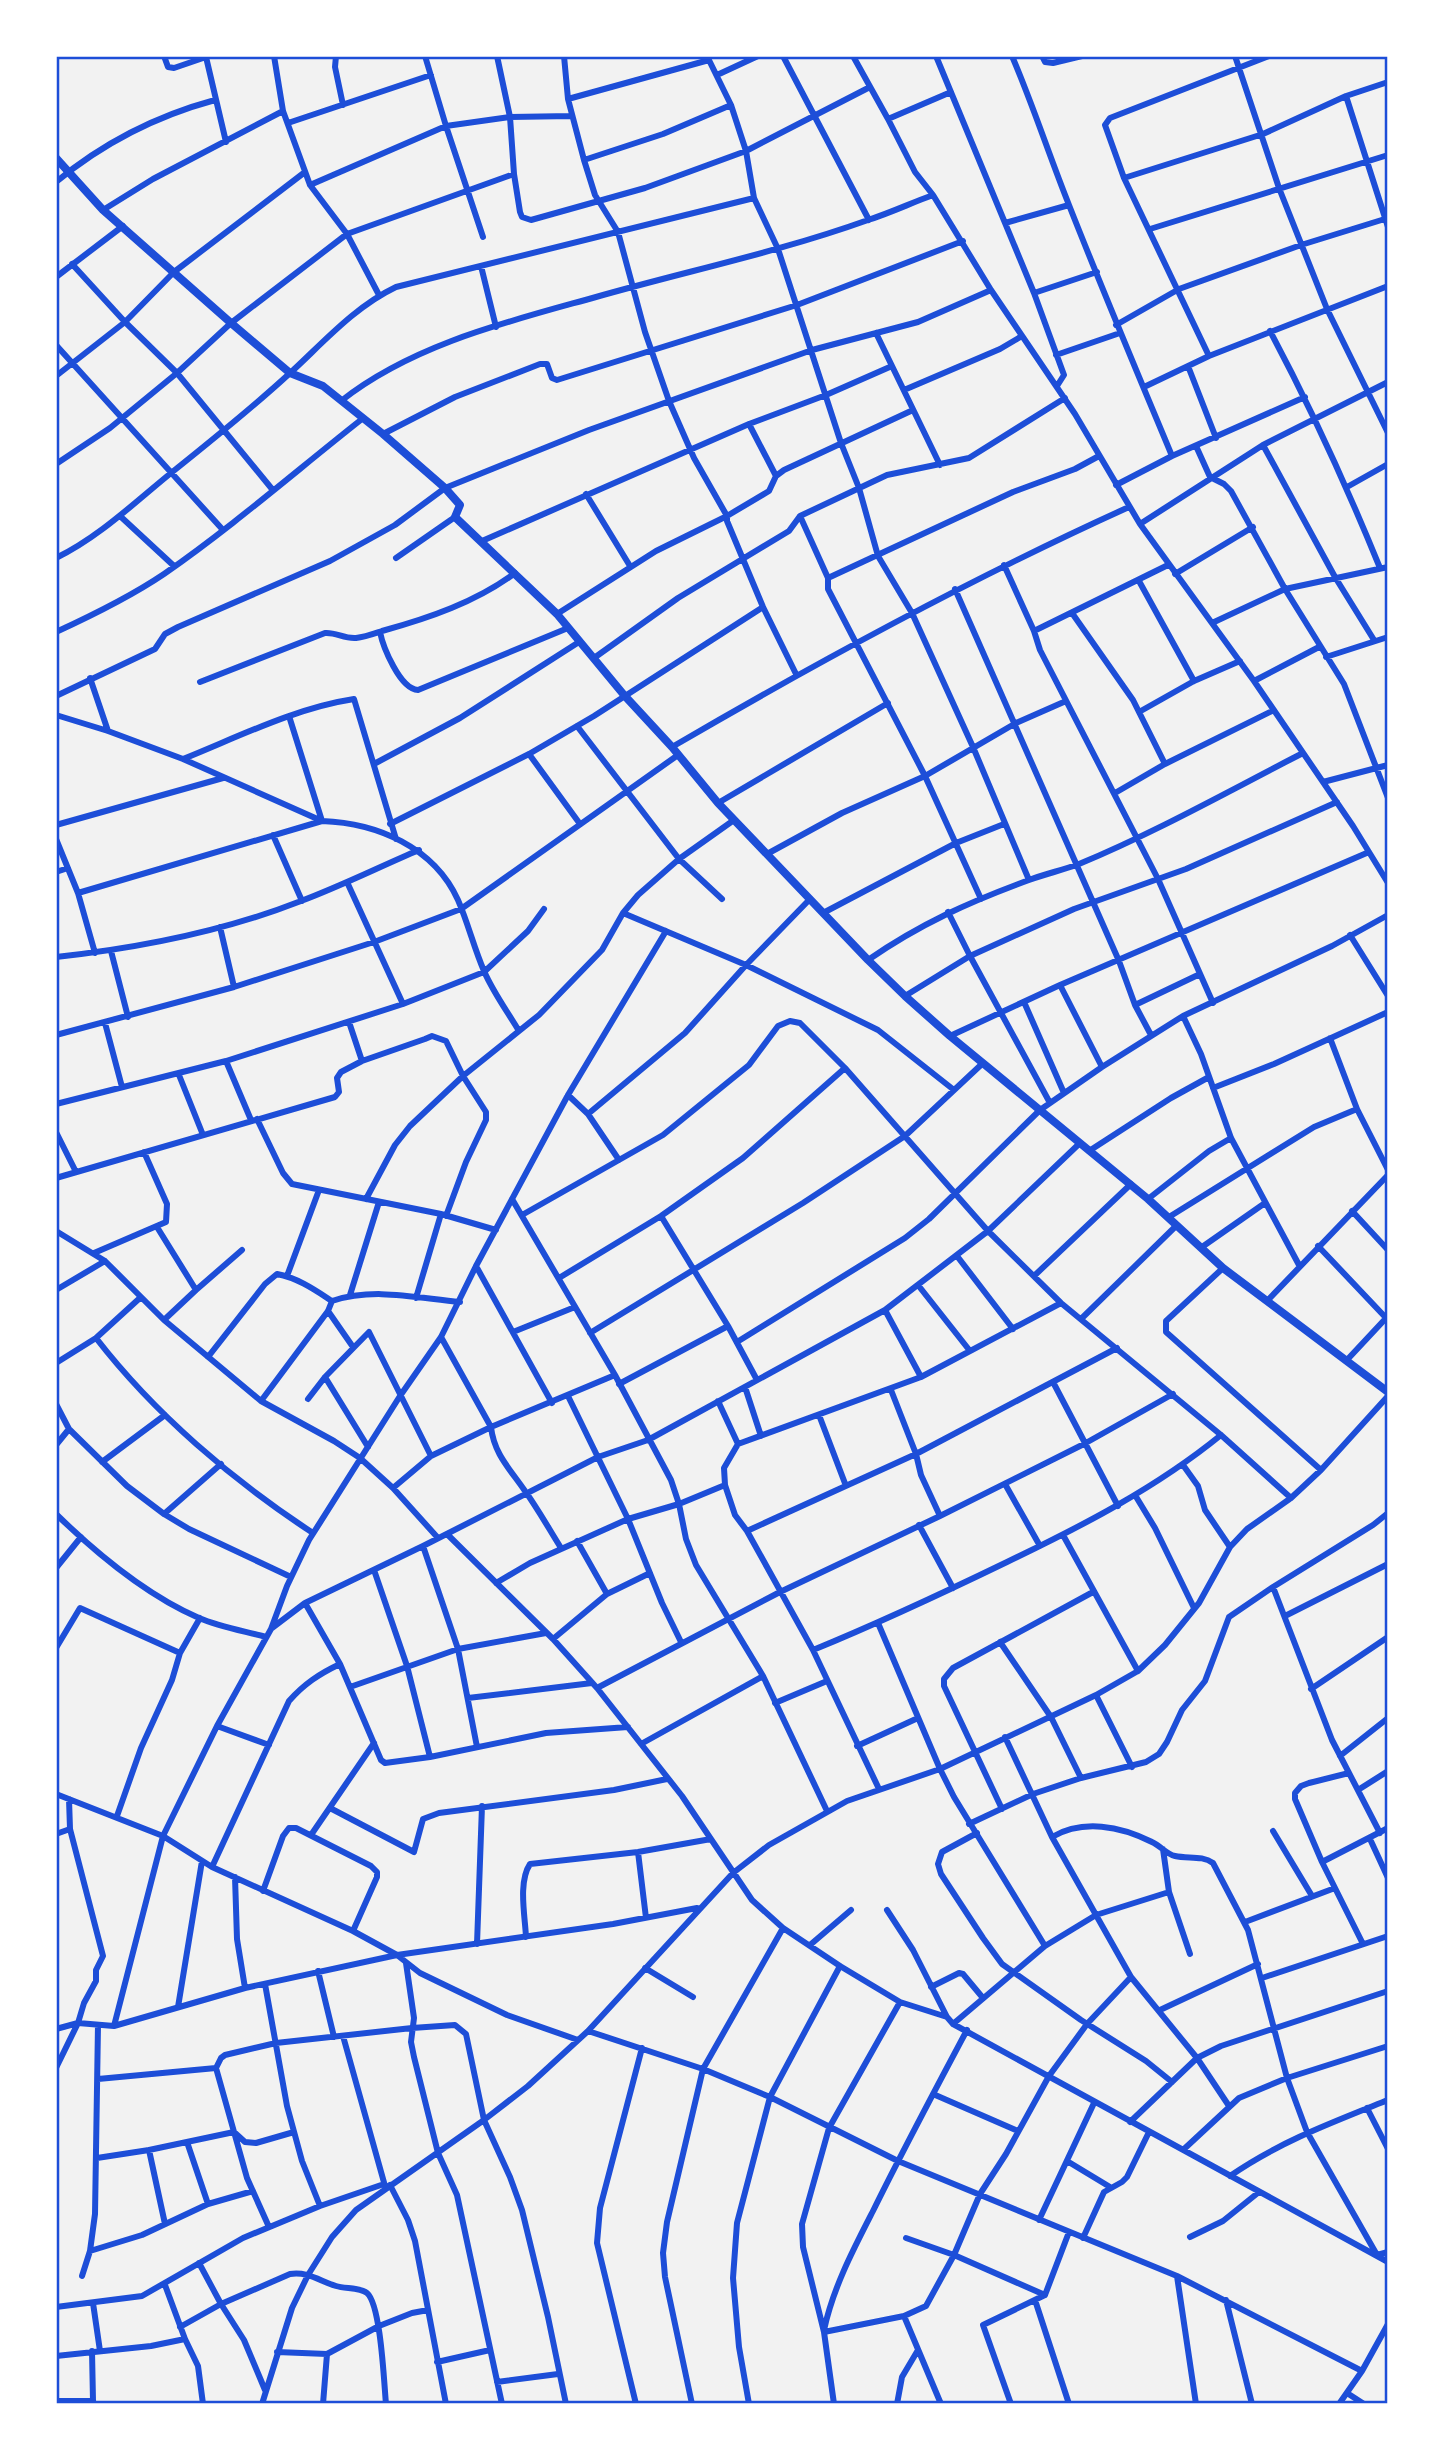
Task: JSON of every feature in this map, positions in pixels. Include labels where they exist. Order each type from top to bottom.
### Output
[{"type":"street","points":[[164,56],[168,66],[174,68],[207,57],[226,142]]},
{"type":"street","points":[[274,56],[283,111],[304,172],[310,185],[347,234],[379,295]]},
{"type":"street","points":[[336,56],[335,68],[343,105]]},
{"type":"street","points":[[425,56],[483,237]]},
{"type":"street","points":[[497,56],[510,117],[520,212],[525,219],[531,220],[645,188],[746,151],[870,86]]},
{"type":"street","points":[[564,56],[568,99],[584,160],[598,201],[618,232],[651,352],[669,401],[694,458],[727,516],[763,607],[796,674]]},
{"type":"street","points":[[717,75],[758,56]]},
{"type":"street","points":[[783,56],[869,220]]},
{"type":"street","points":[[853,56],[915,172],[963,241],[990,290],[1065,398],[1129,507],[1274,710],[1388,883]]},
{"type":"street","points":[[936,56],[1034,293],[1064,375],[1057,386]]},
{"type":"street","points":[[1012,56],[1030,96],[1116,325],[1171,456]]},
{"type":"street","points":[[1042,56],[1045,62],[1053,63],[1082,56]]},
{"type":"street","points":[[1236,56],[1279,188],[1301,245],[1327,309],[1388,433]]},
{"type":"street","points":[[1209,356],[1124,178],[1106,129],[1107,121],[1269,56]]},
{"type":"street","points":[[568,99],[708,58],[731,105],[746,151],[754,198],[778,248],[841,443],[859,488],[878,556],[912,613],[1029,880]]},
{"type":"street","points":[[288,123],[431,75]]},
{"type":"street","points":[[1124,178],[1263,134],[1346,96],[1388,82]]},
{"type":"street","points":[[888,119],[951,92]]},
{"type":"street","points":[[1116,325],[1179,289],[1301,245],[1387,221],[1346,96]]},
{"type":"street","points":[[56,182],[139,128],[162,117],[215,100]]},
{"type":"street","points":[[584,160],[681,127],[731,105]]},
{"type":"street","points":[[103,210],[153,179],[283,111]]},
{"type":"street","points":[[310,185],[446,126],[510,117],[572,116]]},
{"type":"street","points":[[1150,229],[1388,155]]},
{"type":"street","points":[[56,158],[103,210],[231,323],[290,373],[323,386],[383,434],[445,488],[460,505],[455,517],[396,558]]},
{"type":"street","points":[[56,376],[125,322],[174,272],[304,172]]},
{"type":"street","points":[[56,464],[123,417],[177,373],[231,323],[347,234],[514,174]]},
{"type":"street","points":[[341,401],[406,361],[496,327],[633,286],[778,248],[869,220],[933,195]]},
{"type":"street","points":[[56,558],[72,551],[120,516],[225,431],[379,295],[396,287],[754,198]]},
{"type":"street","points":[[1004,223],[1069,205]]},
{"type":"street","points":[[56,277],[122,226]]},
{"type":"street","points":[[383,434],[455,397],[540,364],[547,365],[552,378],[557,380],[797,305],[963,241]]},
{"type":"street","points":[[72,264],[177,373],[272,489]]},
{"type":"street","points":[[481,266],[496,327]]},
{"type":"street","points":[[1034,293],[1097,272]]},
{"type":"street","points":[[1144,387],[1269,331],[1388,286]]},
{"type":"street","points":[[56,696],[155,649],[165,635],[178,627],[330,561],[395,525],[445,488],[589,430],[812,350],[918,322],[990,290]]},
{"type":"street","points":[[1212,624],[1285,589],[1384,567],[1305,397],[1269,331]]},
{"type":"street","points":[[876,333],[940,465]]},
{"type":"street","points":[[1056,355],[1120,333]]},
{"type":"street","points":[[904,390],[1000,349],[1022,336]]},
{"type":"street","points":[[56,345],[223,530]]},
{"type":"street","points":[[482,541],[749,424],[892,366]]},
{"type":"street","points":[[1188,366],[1216,438]]},
{"type":"street","points":[[1140,524],[1263,445],[1388,382]]},
{"type":"street","points":[[1116,485],[1171,456],[1305,397]]},
{"type":"street","points":[[594,658],[678,598],[789,531],[800,516],[897,473],[969,458],[1065,398]]},
{"type":"street","points":[[557,614],[630,566],[769,491],[776,476],[914,410]]},
{"type":"street","points":[[56,632],[96,613],[174,566],[362,419]]},
{"type":"street","points":[[749,424],[776,476]]},
{"type":"street","points":[[1263,445],[1335,577],[1374,640]]},
{"type":"street","points":[[1196,446],[1210,477],[1231,491],[1285,589],[1344,684],[1388,798]]},
{"type":"street","points":[[828,578],[1013,492],[1075,469],[1099,456]]},
{"type":"street","points":[[1347,487],[1388,464]]},
{"type":"street","points":[[586,494],[630,566]]},
{"type":"street","points":[[672,747],[796,674],[955,589],[1129,507]]},
{"type":"street","points":[[120,516],[174,566]]},
{"type":"street","points":[[800,516],[828,578],[828,589],[925,776],[981,899]]},
{"type":"street","points":[[262,2404],[292,2308],[308,2275],[332,2237],[356,2210],[484,2120],[528,2085],[587,2031],[733,1873],[768,1845],[827,1811],[879,1789],[940,1769],[1096,1695],[1138,1671],[1165,1645],[1194,1608],[1230,1547],[1247,1529],[1291,1499],[1321,1469],[1387,1391],[1223,1268],[1131,1184],[905,996],[718,803],[557,614],[455,517]]},
{"type":"street","points":[[1175,574],[1253,527]]},
{"type":"street","points":[[1004,565],[1040,650],[1158,879],[1213,1003]]},
{"type":"street","points":[[1034,631],[1168,565]]},
{"type":"street","points":[[200,682],[325,633],[333,632],[352,639],[420,621],[493,589],[515,573]]},
{"type":"street","points":[[1139,581],[1194,681]]},
{"type":"street","points":[[955,589],[1119,961],[1135,1005],[1151,1035]]},
{"type":"street","points":[[390,824],[529,754],[763,607]]},
{"type":"street","points":[[1072,613],[1139,712],[1165,764]]},
{"type":"street","points":[[380,632],[390,661],[408,687],[418,690],[568,628]]},
{"type":"street","points":[[1326,657],[1388,637]]},
{"type":"street","points":[[374,764],[460,718],[579,642]]},
{"type":"street","points":[[1254,681],[1319,647]]},
{"type":"street","points":[[1139,712],[1194,681],[1240,662]]},
{"type":"street","points":[[90,678],[108,731]]},
{"type":"street","points":[[183,759],[289,716],[354,699],[396,839]]},
{"type":"street","points":[[767,854],[842,813],[925,776],[1016,723],[1066,701]]},
{"type":"street","points":[[718,803],[888,703]]},
{"type":"street","points":[[1115,793],[1165,764],[1274,710]]},
{"type":"street","points":[[56,715],[183,759],[322,821]]},
{"type":"street","points":[[289,716],[322,821]]},
{"type":"street","points":[[577,726],[679,859],[722,899]]},
{"type":"street","points":[[868,960],[920,926],[948,912],[1029,880],[1077,865],[1137,838],[1303,753]]},
{"type":"street","points":[[529,754],[580,824]]},
{"type":"street","points":[[56,1035],[234,987],[374,942],[461,909],[678,755]]},
{"type":"street","points":[[1323,782],[1388,765]]},
{"type":"street","points":[[56,825],[223,778]]},
{"type":"street","points":[[905,996],[970,956],[1337,802]]},
{"type":"street","points":[[366,1199],[395,1145],[410,1126],[464,1076],[539,1015],[602,950],[623,913],[638,895],[679,859],[734,820]]},
{"type":"street","points":[[78,893],[322,821],[350,822],[373,828],[419,850],[447,881],[461,909],[484,972],[519,1031]]},
{"type":"street","points":[[823,913],[956,843],[1004,824]]},
{"type":"street","points":[[273,835],[302,901]]},
{"type":"street","points":[[56,839],[78,893],[95,953]]},
{"type":"street","points":[[56,957],[172,940],[220,927],[302,901],[419,850]]},
{"type":"street","points":[[950,1036],[1060,985],[1369,852]]},
{"type":"street","points":[[56,872],[68,867]]},
{"type":"street","points":[[1380,870],[1388,867]]},
{"type":"street","points":[[347,881],[402,1004]]},
{"type":"street","points":[[587,1114],[685,1033],[810,899]]},
{"type":"street","points":[[56,1104],[226,1061],[402,1004],[484,972],[528,931],[544,909]]},
{"type":"street","points":[[948,912],[1050,1103]]},
{"type":"street","points":[[623,913],[746,965],[878,1030],[954,1090]]},
{"type":"street","points":[[737,1342],[905,1238],[929,1219],[1040,1110],[1102,1067],[1183,1016],[1332,946],[1388,915]]},
{"type":"street","points":[[220,927],[234,987]]},
{"type":"street","points":[[114,2026],[163,1836],[217,1726],[271,1629],[291,1577],[313,1534],[360,1458],[442,1337],[476,1266],[568,1095],[666,931]]},
{"type":"street","points":[[1350,935],[1388,996]]},
{"type":"street","points":[[111,951],[128,1017]]},
{"type":"street","points":[[1135,1005],[1200,974]]},
{"type":"street","points":[[1060,985],[1102,1067]]},
{"type":"street","points":[[1024,1002],[1064,1093]]},
{"type":"street","points":[[1213,1088],[1388,1012]]},
{"type":"street","points":[[1183,1016],[1231,1138],[1299,1265]]},
{"type":"street","points":[[349,1021],[362,1061]]},
{"type":"street","points":[[522,1215],[663,1135],[749,1065],[783,1022],[800,1023],[845,1068],[988,1231],[1061,1303],[1173,1394],[1291,1499]]},
{"type":"street","points":[[104,1023],[122,1087]]},
{"type":"street","points":[[56,1178],[335,1097],[339,1092],[338,1075],[362,1061],[432,1036],[439,1037],[450,1047],[464,1076],[483,1104],[485,1120],[443,1215],[416,1298]]},
{"type":"street","points":[[1267,1301],[1388,1173],[1357,1109],[1331,1038]]},
{"type":"street","points":[[226,1061],[288,1182],[298,1187],[443,1215],[496,1230]]},
{"type":"street","points":[[590,1333],[803,1203],[905,1136],[983,1063]]},
{"type":"street","points":[[559,1278],[661,1216],[743,1158],[845,1068]]},
{"type":"street","points":[[179,1075],[203,1135]]},
{"type":"street","points":[[1089,1151],[1209,1077]]},
{"type":"street","points":[[568,1095],[587,1114],[619,1160]]},
{"type":"street","points":[[1169,1217],[1314,1127],[1357,1109]]},
{"type":"street","points":[[56,1132],[76,1172]]},
{"type":"street","points":[[1148,1199],[1209,1151],[1231,1138]]},
{"type":"street","points":[[271,1629],[305,1603],[598,1457],[648,1440],[885,1310],[988,1231],[1080,1143]]},
{"type":"street","points":[[94,1252],[166,1222],[167,1204],[144,1152]]},
{"type":"street","points":[[1034,1276],[1131,1184]]},
{"type":"street","points":[[287,1276],[319,1191]]},
{"type":"street","points":[[512,1199],[615,1375],[671,1480],[680,1504],[686,1539],[696,1565],[763,1676],[827,1811]]},
{"type":"street","points":[[350,1295],[379,1202]]},
{"type":"street","points":[[1202,1247],[1265,1203]]},
{"type":"street","points":[[1352,1211],[1388,1250]]},
{"type":"street","points":[[661,1216],[728,1326],[757,1380]]},
{"type":"street","points":[[1081,1319],[1177,1225]]},
{"type":"street","points":[[157,1227],[196,1290]]},
{"type":"street","points":[[56,1231],[105,1261],[164,1320],[261,1401],[360,1458],[393,1488],[438,1538]]},
{"type":"street","points":[[1318,1246],[1387,1318],[1346,1361]]},
{"type":"street","points":[[164,1320],[242,1251]]},
{"type":"street","points":[[957,1256],[1013,1329]]},
{"type":"street","points":[[56,1290],[105,1261]]},
{"type":"street","points":[[476,1266],[552,1403]]},
{"type":"street","points":[[1223,1268],[1166,1321],[1166,1332],[1321,1469]]},
{"type":"street","points":[[208,1357],[277,1274],[287,1276],[332,1301],[350,1295],[374,1293],[460,1303]]},
{"type":"street","points":[[918,1285],[970,1351]]},
{"type":"street","points":[[56,1363],[96,1338],[141,1297]]},
{"type":"street","points":[[261,1401],[328,1311],[332,1301]]},
{"type":"street","points":[[879,1789],[813,1650],[736,1515],[725,1485],[724,1468],[738,1444],[921,1377],[1061,1303]]},
{"type":"street","points":[[513,1332],[575,1307]]},
{"type":"street","points":[[885,1310],[921,1377]]},
{"type":"street","points":[[328,1311],[353,1347]]},
{"type":"street","points":[[619,1384],[728,1326]]},
{"type":"street","points":[[308,1399],[366,1333],[371,1333],[431,1456]]},
{"type":"street","points":[[442,1337],[491,1427],[492,1442],[497,1453],[526,1492],[561,1548]]},
{"type":"street","points":[[96,1338],[124,1375],[165,1415],[221,1464],[313,1534]]},
{"type":"street","points":[[747,1531],[916,1454],[1117,1348]]},
{"type":"street","points":[[393,1488],[431,1456],[491,1427],[615,1375]]},
{"type":"street","points":[[325,1377],[368,1447]]},
{"type":"street","points":[[1053,1382],[1118,1506]]},
{"type":"street","points":[[745,1387],[761,1436]]},
{"type":"street","points":[[891,1390],[916,1454],[921,1475],[940,1516]]},
{"type":"street","points":[[468,1698],[595,1685],[779,1592],[1004,1485],[1173,1394]]},
{"type":"street","points":[[568,1395],[628,1519],[681,1642]]},
{"type":"street","points":[[718,1401],[738,1444]]},
{"type":"street","points":[[56,1404],[69,1429],[127,1486],[164,1514],[291,1577]]},
{"type":"street","points":[[102,1462],[165,1415]]},
{"type":"street","points":[[819,1415],[846,1486]]},
{"type":"street","points":[[56,1445],[69,1429]]},
{"type":"street","points":[[813,1650],[878,1623],[1063,1535],[1118,1506],[1183,1465],[1221,1435]]},
{"type":"street","points":[[164,1514],[221,1464]]},
{"type":"street","points":[[1183,1465],[1198,1486],[1205,1510],[1230,1547]]},
{"type":"street","points":[[496,1583],[561,1548],[628,1519],[680,1504],[725,1485]]},
{"type":"street","points":[[1004,1485],[1040,1546]]},
{"type":"street","points":[[1135,1495],[1155,1528],[1194,1608]]},
{"type":"street","points":[[970,1824],[1033,1794],[1081,1777],[1132,1767],[1159,1754],[1182,1710],[1205,1681],[1229,1617],[1388,1513]]},
{"type":"street","points":[[57,1516],[149,1591],[200,1618],[266,1637]]},
{"type":"street","points":[[919,1525],[953,1588]]},
{"type":"street","points":[[447,1534],[547,1633],[595,1685],[667,1779],[752,1900],[783,1928],[900,2002],[947,2017]]},
{"type":"street","points":[[1063,1535],[1138,1671]]},
{"type":"street","points":[[56,1568],[81,1537]]},
{"type":"street","points":[[577,1541],[607,1594]]},
{"type":"street","points":[[423,1546],[458,1649],[477,1747]]},
{"type":"street","points":[[1284,1616],[1388,1564]]},
{"type":"street","points":[[374,1570],[407,1666],[430,1757]]},
{"type":"street","points":[[552,1639],[607,1594],[650,1573]]},
{"type":"street","points":[[1273,1587],[1311,1689],[1340,1756],[1380,1833]]},
{"type":"street","points":[[1002,1809],[977,1751],[944,1686],[944,1679],[953,1668],[1093,1592]]},
{"type":"street","points":[[305,1603],[340,1664],[381,1760],[385,1763],[430,1757],[545,1733],[628,1727]]},
{"type":"street","points":[[56,1648],[80,1608],[180,1653]]},
{"type":"street","points":[[117,1816],[141,1748],[172,1680],[180,1653],[200,1618]]},
{"type":"street","points":[[878,1623],[940,1769],[970,1824],[1045,1946]]},
{"type":"street","points":[[350,1687],[458,1649],[547,1633]]},
{"type":"street","points":[[1311,1689],[1388,1637]]},
{"type":"street","points":[[1000,1642],[1051,1717],[1081,1777]]},
{"type":"street","points":[[212,1867],[289,1702],[301,1687],[340,1664]]},
{"type":"street","points":[[641,1744],[763,1676]]},
{"type":"street","points":[[775,1703],[827,1681]]},
{"type":"street","points":[[1096,1695],[1132,1767]]},
{"type":"street","points":[[857,1746],[918,1718]]},
{"type":"street","points":[[1340,1756],[1388,1718]]},
{"type":"street","points":[[217,1726],[269,1745]]},
{"type":"street","points":[[1005,1737],[1052,1837],[1131,1977],[1197,2058],[1229,2106]]},
{"type":"street","points":[[311,1835],[374,1743]]},
{"type":"street","points":[[1358,1790],[1388,1771]]},
{"type":"street","points":[[1349,1773],[1309,1783],[1295,1793],[1299,1811],[1363,1944]]},
{"type":"street","points":[[330,1808],[414,1852],[421,1823],[426,1816],[482,1806],[614,1790],[667,1779]]},
{"type":"street","points":[[56,1794],[163,1836],[212,1867],[353,1931],[397,1955],[420,1973],[507,2015],[578,2040]]},
{"type":"street","points":[[56,2068],[78,2024],[103,1956],[70,1829],[69,1799]]},
{"type":"street","points":[[477,1944],[482,1806]]},
{"type":"street","points":[[1052,1837],[1067,1828],[1084,1825],[1111,1828],[1150,1840],[1173,1856],[1209,1860],[1245,1922],[1287,2078],[1307,2132],[1377,2255]]},
{"type":"street","points":[[263,1891],[286,1830],[296,1828],[371,1866],[377,1872],[353,1931]]},
{"type":"street","points":[[1322,1862],[1388,1828]]},
{"type":"street","points":[[56,1834],[70,1829]]},
{"type":"street","points":[[1273,1831],[1312,1896]]},
{"type":"street","points":[[977,1833],[942,1852],[938,1864],[941,1874],[1002,1964],[1087,2024],[1146,2061],[1172,2082]]},
{"type":"street","points":[[526,1937],[524,1884],[525,1871],[530,1864],[638,1853],[710,1839]]},
{"type":"street","points":[[1370,1839],[1388,1878]]},
{"type":"street","points":[[1163,1849],[1169,1892],[1190,1954]]},
{"type":"street","points":[[638,1853],[646,1918]]},
{"type":"street","points":[[178,2007],[202,1861]]},
{"type":"street","points":[[235,1877],[237,1939],[245,1988]]},
{"type":"street","points":[[1245,1922],[1335,1888]]},
{"type":"street","points":[[953,2024],[1045,1946],[1096,1915],[1169,1892]]},
{"type":"street","points":[[56,2029],[78,2024],[114,2026],[245,1988],[397,1955],[646,1918],[699,1907]]},
{"type":"street","points":[[810,1945],[851,1910]]},
{"type":"street","points":[[887,1910],[913,1950],[953,2024],[1388,2262]]},
{"type":"street","points":[[692,2404],[665,2277],[663,2253],[667,2222],[703,2069],[783,1928]]},
{"type":"street","points":[[1262,1978],[1388,1936]]},
{"type":"street","points":[[406,1963],[414,2018],[411,2042],[414,2057],[438,2153],[457,2195],[502,2404]]},
{"type":"street","points":[[1160,2010],[1258,1964]]},
{"type":"street","points":[[750,2404],[739,2347],[733,2278],[737,2223],[770,2097],[841,1966]]},
{"type":"street","points":[[645,1968],[693,1997]]},
{"type":"street","points":[[318,1971],[334,2037]]},
{"type":"street","points":[[932,1987],[963,1973],[984,1998]]},
{"type":"street","points":[[824,2332],[904,2316],[926,2306],[954,2255],[981,2194],[1049,2076],[1087,2024],[1131,1977]]},
{"type":"street","points":[[265,1984],[287,2106],[302,2161],[320,2206]]},
{"type":"street","points":[[1130,2122],[1197,2058],[1220,2046],[1388,1991]]},
{"type":"street","points":[[834,2404],[824,2332],[803,2247],[802,2224],[829,2127],[900,2002]]},
{"type":"street","points":[[82,2276],[90,2251],[95,2214],[99,2025]]},
{"type":"street","points":[[269,2227],[253,2191],[233,2132],[216,2068],[220,2058],[276,2043],[455,2025],[466,2034],[484,2120],[522,2210],[566,2404]]},
{"type":"street","points":[[824,2332],[838,2283],[967,2030]]},
{"type":"street","points":[[587,2031],[703,2069],[770,2097],[898,2161],[1177,2276],[1362,2371]]},
{"type":"street","points":[[343,2036],[387,2186],[408,2220],[415,2241],[446,2404]]},
{"type":"street","points":[[1183,2150],[1239,2098],[1287,2078],[1388,2046]]},
{"type":"street","points":[[636,2404],[597,2243],[600,2208],[642,2048]]},
{"type":"street","points":[[98,2079],[216,2068]]},
{"type":"street","points":[[933,2094],[1018,2131]]},
{"type":"street","points":[[1230,2176],[1253,2160],[1307,2132],[1388,2100]]},
{"type":"street","points":[[1039,2220],[1094,2102]]},
{"type":"street","points":[[1367,2108],[1388,2149]]},
{"type":"street","points":[[233,2132],[244,2142],[256,2143],[294,2132]]},
{"type":"street","points":[[97,2158],[233,2132]]},
{"type":"street","points":[[1083,2238],[1104,2192],[1127,2176],[1149,2132]]},
{"type":"street","points":[[187,2142],[208,2204]]},
{"type":"street","points":[[149,2150],[165,2224]]},
{"type":"street","points":[[1067,2161],[1110,2187]]},
{"type":"street","points":[[56,2307],[142,2296],[269,2227],[320,2206],[387,2186]]},
{"type":"street","points":[[90,2251],[122,2242],[208,2204],[253,2191]]},
{"type":"street","points":[[1189,2237],[1223,2221],[1259,2192]]},
{"type":"street","points":[[1011,2404],[983,2325],[1045,2295],[1069,2232]]},
{"type":"street","points":[[906,2238],[954,2255],[1045,2295]]},
{"type":"street","points":[[1377,2255],[1388,2252]]},
{"type":"street","points":[[199,2263],[244,2340],[265,2390]]},
{"type":"street","points":[[180,2327],[221,2304],[290,2274],[308,2275],[336,2286],[368,2293],[379,2326],[386,2404]]},
{"type":"street","points":[[1177,2276],[1190,2380],[1196,2404]]},
{"type":"street","points":[[164,2285],[198,2366],[203,2404]]},
{"type":"street","points":[[1035,2300],[1069,2404]]},
{"type":"street","points":[[1226,2300],[1252,2404]]},
{"type":"street","points":[[56,2401],[93,2402],[96,2351],[93,2303]]},
{"type":"street","points":[[277,2352],[327,2354],[379,2326],[412,2313],[428,2310]]},
{"type":"street","points":[[904,2316],[941,2404]]},
{"type":"street","points":[[1339,2404],[1362,2371],[1388,2324]]},
{"type":"street","points":[[56,2356],[185,2340]]},
{"type":"street","points":[[437,2362],[490,2350]]},
{"type":"street","points":[[897,2404],[902,2377],[918,2350]]},
{"type":"street","points":[[323,2404],[327,2354]]},
{"type":"street","points":[[497,2382],[558,2374]]},
{"type":"street","points":[[1347,2393],[1364,2404]]}]
